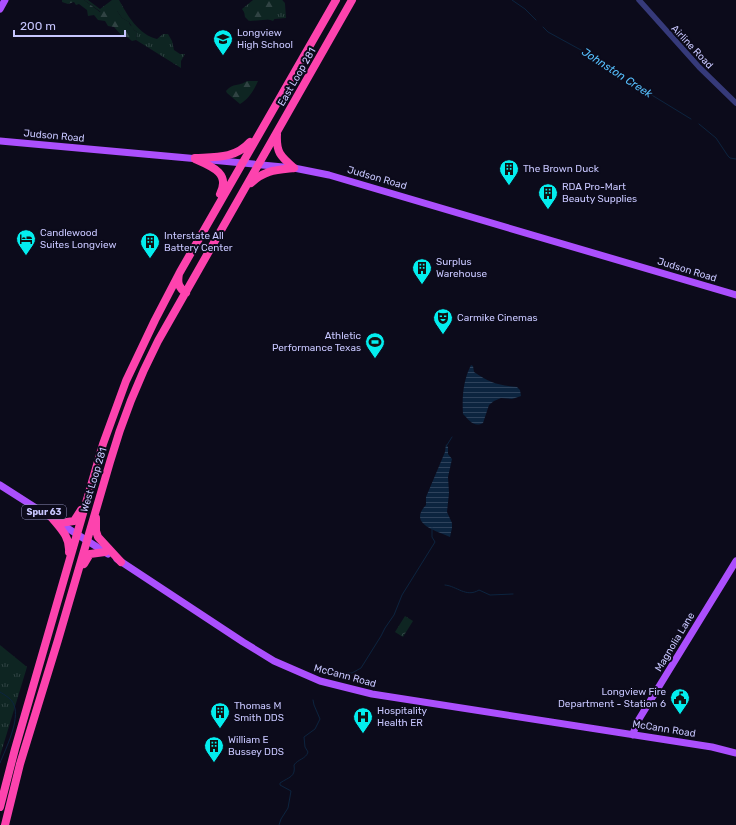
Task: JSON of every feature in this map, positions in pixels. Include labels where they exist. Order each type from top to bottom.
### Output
[{"type":"highway","name":"East Loop 281","points":[[242,162],[336,0]]},
{"type":"highway","name":"East Loop 281","points":[[259,164],[352,0]]},
{"type":"highway","points":[[318,62],[323,42],[328,33],[326,29],[320,27]]},
{"type":"highway","points":[[195,158],[238,153],[246,147],[260,131]]},
{"type":"highway","points":[[277,133],[277,146],[279,152],[294,168]]},
{"type":"highway","points":[[195,158],[216,169],[222,177],[222,189],[213,214]]},
{"type":"highway","name":"West Loop 281","points":[[0,807],[77,534],[118,401],[147,336],[180,272],[242,162]]},
{"type":"highway","name":"West Loop 281","points":[[6,825],[27,741],[76,580],[118,433],[136,385],[158,341],[259,164]]},
{"type":"highway","points":[[245,189],[265,173],[294,168]]},
{"type":"highway","points":[[180,272],[179,285],[180,288],[186,292]]},
{"type":"highway","points":[[60,522],[72,522],[75,520],[88,499]]},
{"type":"highway","points":[[98,503],[97,534],[121,562]]},
{"type":"highway","points":[[52,518],[68,540],[68,565]]},
{"type":"highway","points":[[76,580],[89,555],[93,553],[105,552]]},
{"type":"highway","points":[[45,645],[48,651],[42,670],[47,677]]},
{"type":"highway","points":[[27,741],[25,733],[32,709],[32,707],[28,705]]},
{"type":"main road","points":[[0,9],[4,0]]},
{"type":"main road","name":"Judson Road","points":[[0,141],[242,162],[294,168],[355,182],[736,295]]},
{"type":"main road","name":"McCann Road","points":[[0,485],[60,522],[264,655],[295,671],[320,681],[372,694],[712,747],[736,753]]},
{"type":"main road","name":"Magnolia Lane","points":[[633,735],[636,724],[736,561]]},
{"type":"street","name":"Airline Road","points":[[639,0],[698,67],[736,103]]},
{"type":"green space","points":[[62,0],[84,0],[100,12],[103,9],[117,11],[122,18],[129,22],[137,32],[136,40],[132,41],[127,37],[123,37],[114,27],[108,26],[105,21],[98,20],[94,15],[88,16],[87,10],[79,4],[76,5],[74,2],[68,4],[62,2]]},
{"type":"green space","points":[[84,0],[88,0],[100,9],[112,0],[119,0],[134,24],[139,29],[157,39],[163,34],[168,34],[172,41],[174,50],[180,54],[185,54],[181,61],[181,68],[136,40],[137,32],[129,22],[122,18],[117,11],[101,12]]},
{"type":"green space","points":[[253,0],[282,0],[285,4],[286,18],[250,21],[242,9]]},
{"type":"green space","points":[[263,0],[282,0],[285,3],[283,7],[276,10],[271,8],[271,15],[276,17],[273,21],[262,17],[258,20],[254,17],[249,21],[245,17],[244,11],[250,9],[254,4],[258,7]]},
{"type":"green space","points":[[247,81],[258,81],[251,94],[240,104],[226,91],[231,86]]},
{"type":"green space","points":[[405,616],[413,621],[403,637],[395,632]]},
{"type":"green space","points":[[0,645],[27,667],[0,756]]},
{"type":"water","points":[[471,365],[473,366],[474,372],[485,379],[499,384],[517,387],[520,390],[521,396],[512,399],[501,398],[494,401],[489,405],[483,423],[477,425],[472,423],[463,414],[464,389],[466,377]]},
{"type":"water","points":[[446,444],[448,447],[448,454],[452,459],[448,477],[449,493],[447,512],[452,523],[450,537],[426,526],[420,517],[421,512],[426,505],[426,497],[445,452]]},
{"type":"waterway","name":"Johnston Creek","points":[[512,0],[525,9],[536,20]]},
{"type":"waterway","name":"Johnston Creek","points":[[543,27],[548,32],[601,61],[619,75],[691,119]]},
{"type":"waterway","name":"Johnston Creek","points":[[699,124],[716,138],[730,158],[736,159]]},
{"type":"waterway","points":[[447,445],[452,437]]},
{"type":"waterway","points":[[345,673],[352,673],[361,668],[394,615],[402,595],[435,542],[432,537],[432,528]]},
{"type":"waterway","points":[[445,585],[470,593],[479,590],[490,595],[513,594]]},
{"type":"waterway","points":[[0,692],[12,701],[15,711],[12,734],[0,763]]},
{"type":"waterway","points":[[279,825],[288,808],[291,791],[280,785],[280,783],[293,774],[294,765],[307,754],[308,752],[305,747],[304,737],[315,729],[320,719],[313,700]]},
{"type":"place","name":"Longview High School","points":[[223,56]]},
{"type":"place","name":"The Brown Duck","points":[[509,186]]},
{"type":"place","name":"RDA Pro-Mart Beauty Supplies","points":[[548,210]]},
{"type":"place","name":"Candlewood Suites Longview","points":[[26,256]]},
{"type":"place","name":"Interstate All Battery Center","points":[[150,259]]},
{"type":"place","name":"Surplus Warehouse","points":[[422,285]]},
{"type":"place","name":"Carmike Cinemas","points":[[443,335]]},
{"type":"place","name":"Athletic Performance Texas","points":[[375,359]]},
{"type":"place","name":"Longview Fire Department - Station 6","points":[[680,715]]},
{"type":"place","name":"Thomas M Smith DDS","points":[[220,729]]},
{"type":"place","name":"Hospitality Health ER","points":[[363,734]]},
{"type":"place","name":"William E Bussey DDS","points":[[214,763]]}]
